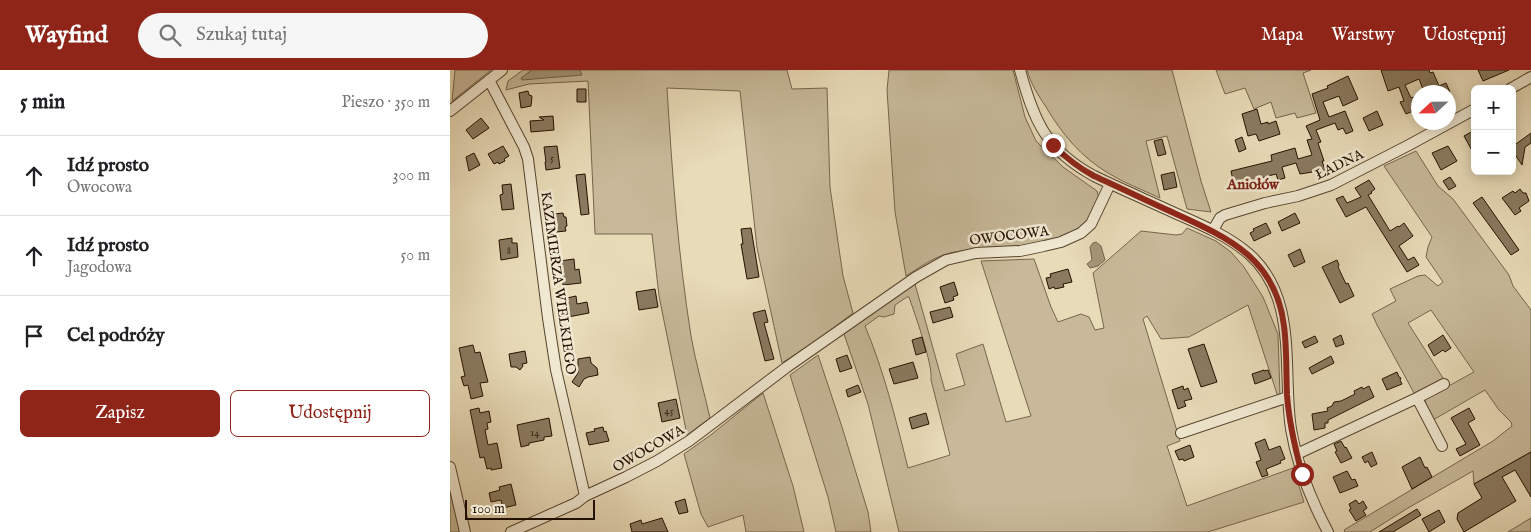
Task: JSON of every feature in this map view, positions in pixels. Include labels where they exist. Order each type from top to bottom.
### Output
[{"type":"street","points":[[450,111],[502,70]]},
{"type":"street","points":[[1020,70],[1034,114],[1046,136],[1064,156],[1081,169],[1110,184],[1213,230],[1249,254],[1263,270],[1275,290],[1283,314],[1291,430],[1310,494],[1328,532]]},
{"type":"street","points":[[1516,86],[1531,77]]},
{"type":"street","name":"KAZIMIERZA WIELKIEGO","points":[[489,80],[524,147],[528,159],[555,361],[585,496]]},
{"type":"street","name":"ŁADNA","points":[[1213,230],[1220,218],[1224,216],[1331,185],[1471,111]]},
{"type":"street","name":"OWOCOWA","points":[[511,532],[576,503],[585,496],[649,465],[688,441],[787,367],[916,277],[946,260],[976,253],[1020,250],[1044,246],[1081,234],[1091,224],[1110,184]]},
{"type":"street","points":[[1297,454],[1444,384]]},
{"type":"street","points":[[1181,433],[1288,397]]},
{"type":"street","points":[[1417,398],[1442,446]]},
{"type":"street","points":[[450,467],[465,532]]},
{"type":"shaded area","points":[[455,70],[491,70],[452,101]]},
{"type":"shaded area","points":[[523,70],[532,70],[522,78],[581,74],[580,70],[787,70],[792,89],[827,88],[830,187],[843,276],[853,313],[816,341],[782,363],[757,248],[740,91],[667,88],[676,212],[686,305],[693,346],[710,418],[687,435],[659,296],[652,234],[595,234],[588,81],[529,84],[506,90],[508,81]]},
{"type":"shaded area","points":[[532,70],[580,70],[582,75],[522,80],[521,78]]},
{"type":"shaded area","points":[[889,70],[1013,70],[1025,117],[1036,141],[1063,167],[1097,191],[1099,198],[1089,218],[1077,229],[1061,237],[1024,245],[950,253],[933,260],[906,276],[895,212],[887,90]]},
{"type":"shaded area","points":[[1027,70],[1172,70],[1211,212],[1187,209],[1167,136],[1146,141],[1160,198],[1114,177],[1098,167],[1066,136],[1052,117],[1035,89]]},
{"type":"shaded area","points":[[1216,70],[1311,70],[1303,73],[1316,113],[1297,118],[1295,113],[1276,118],[1271,102],[1254,109],[1245,88],[1225,94]]},
{"type":"shaded area","points":[[1416,151],[1438,186],[1453,199],[1509,275],[1513,286],[1531,310],[1531,452],[1474,484],[1473,471],[1370,532],[1345,532],[1344,530],[1493,441],[1512,426],[1511,422],[1499,410],[1485,390],[1433,420],[1425,399],[1474,372],[1431,310],[1408,323],[1443,378],[1414,393],[1372,314],[1396,301],[1390,289],[1418,276],[1425,275],[1438,286],[1443,282],[1426,257],[1432,237],[1384,166]]},
{"type":"shaded area","points":[[1187,228],[1216,241],[1231,252],[1244,267],[1263,297],[1278,334],[1280,396],[1278,397],[1248,305],[1189,337],[1161,339],[1147,316],[1143,319],[1180,441],[1167,446],[1187,506],[1293,468],[1304,502],[1208,532],[899,532],[868,404],[844,334],[915,284],[945,391],[965,385],[956,354],[983,344],[1006,422],[1031,416],[981,261],[1034,259],[1058,322],[1081,314],[1089,317],[1095,330],[1104,328],[1093,273],[1141,231],[1182,234]],"holes":[[[909,297],[926,351],[931,380],[950,455],[908,468],[884,378],[865,326],[879,316],[884,317],[894,314],[895,305]]]},
{"type":"shaded area","points":[[1096,242],[1101,246],[1105,260],[1098,266],[1090,268],[1087,264],[1092,260],[1090,247]]},
{"type":"shaded area","points":[[818,355],[868,512],[871,532],[836,532],[828,497],[790,375]]},
{"type":"shaded area","points":[[763,393],[793,486],[804,532],[746,532],[743,515],[708,527],[701,514],[684,454]]},
{"type":"shaded area","points":[[450,484],[461,532],[450,532]]},
{"type":"shaded area","points":[[1531,518],[1531,532],[1508,532]]},
{"type":"building","points":[[1381,70],[1429,70],[1430,73],[1433,72],[1439,85],[1421,85],[1419,79],[1405,85],[1411,98],[1411,112],[1406,114],[1400,102],[1404,101],[1399,87],[1388,91]]},
{"type":"building","points":[[1478,70],[1509,70],[1483,81]]},
{"type":"building","points":[[1348,76],[1358,99],[1343,106],[1339,96],[1323,102],[1329,117],[1345,111],[1353,131],[1346,134],[1343,128],[1338,130],[1335,123],[1316,130],[1321,142],[1318,143],[1325,170],[1300,174],[1296,163],[1282,167],[1285,178],[1278,180],[1276,174],[1234,185],[1231,171],[1272,161],[1271,155],[1295,148],[1298,159],[1312,155],[1307,140],[1312,139],[1306,126],[1320,120],[1312,94],[1328,88],[1327,86]]},
{"type":"building","points":[[577,89],[586,89],[586,102],[577,102]]},
{"type":"building","points":[[528,91],[529,95],[532,96],[531,106],[521,108],[519,93]]},
{"type":"building","points":[[1257,109],[1261,124],[1276,121],[1280,134],[1259,141],[1256,134],[1248,136],[1242,114]]},
{"type":"building","points":[[1377,111],[1383,125],[1369,131],[1363,118]]},
{"type":"building","points":[[553,116],[554,130],[531,132],[530,121],[544,120],[539,117]]},
{"type":"building","points":[[481,118],[489,128],[473,139],[466,130]]},
{"type":"building","points":[[1471,132],[1471,149],[1464,136]]},
{"type":"building","points":[[1531,133],[1531,143],[1525,147],[1522,165],[1516,156],[1516,144]]},
{"type":"building","points":[[1242,137],[1246,149],[1239,152],[1235,140]]},
{"type":"building","points":[[1162,139],[1166,154],[1158,156],[1154,141]]},
{"type":"building","points":[[503,146],[509,156],[504,159],[505,161],[494,164],[488,154]]},
{"type":"building","points":[[557,146],[560,168],[546,170],[544,147]]},
{"type":"building","points":[[1448,146],[1457,161],[1441,170],[1432,153]]},
{"type":"building","points":[[474,153],[480,165],[469,171],[466,157]]},
{"type":"building","points":[[1174,172],[1177,187],[1164,190],[1161,175]]},
{"type":"building","points":[[585,174],[589,214],[581,215],[576,175]]},
{"type":"building","points":[[1450,177],[1456,186],[1449,190],[1443,181]]},
{"type":"building","points":[[1369,180],[1375,189],[1368,195],[1390,231],[1404,223],[1413,236],[1399,246],[1408,260],[1414,257],[1419,265],[1407,272],[1366,207],[1346,217],[1336,199],[1343,196],[1347,203],[1361,197],[1355,188]]},
{"type":"building","points":[[511,184],[514,209],[502,210],[500,195],[503,194],[502,185]]},
{"type":"building","points":[[1520,189],[1523,193],[1526,193],[1529,201],[1519,208],[1521,211],[1515,215],[1502,198]]},
{"type":"building","points":[[1482,197],[1519,250],[1511,255],[1473,203]]},
{"type":"building","points":[[563,213],[564,217],[566,217],[566,231],[556,232],[554,214]]},
{"type":"building","points":[[1295,213],[1300,223],[1282,231],[1278,222]]},
{"type":"building","points":[[1266,223],[1271,233],[1254,241],[1250,233],[1254,231],[1253,229]]},
{"type":"building","points":[[751,228],[759,277],[747,279],[741,244],[743,244],[741,229]]},
{"type":"building","points":[[512,238],[512,243],[517,243],[518,257],[501,260],[499,240]]},
{"type":"building","points":[[1300,249],[1305,262],[1294,267],[1288,255]]},
{"type":"building","points":[[574,259],[575,270],[579,269],[581,283],[563,285],[562,275],[560,275],[558,267],[561,266],[560,261]]},
{"type":"building","points":[[1337,260],[1338,267],[1346,284],[1348,283],[1354,296],[1340,303],[1322,267]]},
{"type":"building","points":[[1068,269],[1072,282],[1063,284],[1064,287],[1049,289],[1046,278],[1051,277],[1050,274]]},
{"type":"building","points":[[954,282],[958,295],[953,297],[954,300],[945,303],[940,287]]},
{"type":"building","points":[[655,289],[658,307],[639,310],[636,292]]},
{"type":"building","points":[[576,296],[577,304],[587,302],[589,313],[568,317],[566,308],[568,308],[567,298]]},
{"type":"building","points":[[950,307],[953,317],[933,323],[930,312]]},
{"type":"building","points":[[765,310],[768,322],[764,323],[774,359],[765,361],[753,313]]},
{"type":"building","points":[[1341,335],[1344,344],[1336,347],[1333,339]]},
{"type":"building","points":[[1443,335],[1451,348],[1445,352],[1443,350],[1434,356],[1428,345]]},
{"type":"building","points":[[1315,336],[1318,342],[1305,348],[1302,342]]},
{"type":"building","points":[[922,337],[926,352],[916,355],[912,340]]},
{"type":"building","points":[[1204,344],[1217,382],[1201,387],[1188,349]]},
{"type":"building","points":[[473,345],[475,353],[480,352],[488,382],[480,383],[483,396],[471,399],[468,385],[464,386],[461,377],[465,376],[459,348]]},
{"type":"building","points":[[525,351],[527,363],[522,364],[523,366],[520,370],[516,367],[511,367],[509,354]]},
{"type":"building","points":[[847,355],[852,368],[840,372],[836,359]]},
{"type":"building","points":[[1331,356],[1334,363],[1312,374],[1309,368]]},
{"type":"building","points":[[590,357],[591,363],[597,368],[598,375],[584,379],[579,387],[572,382],[578,373],[578,359]]},
{"type":"building","points":[[913,362],[918,378],[894,384],[889,369]]},
{"type":"building","points":[[1268,370],[1271,378],[1255,384],[1252,374]]},
{"type":"building","points":[[1397,372],[1402,384],[1387,390],[1382,379]]},
{"type":"building","points":[[858,385],[861,392],[848,397],[846,390]]},
{"type":"building","points":[[1183,386],[1184,390],[1188,388],[1192,399],[1184,401],[1186,406],[1178,409],[1172,390]]},
{"type":"building","points":[[1369,386],[1374,397],[1328,420],[1328,423],[1325,423],[1325,428],[1314,430],[1312,414],[1328,411],[1327,408],[1332,406],[1334,402],[1341,401],[1355,394],[1354,391],[1362,387],[1363,389]]},
{"type":"building","points":[[676,399],[680,418],[662,422],[658,403]]},
{"type":"building","points":[[479,408],[480,413],[489,411],[491,422],[487,423],[488,429],[485,430],[488,445],[497,443],[502,468],[487,469],[484,457],[480,458],[470,410]]},
{"type":"building","points":[[1469,408],[1475,419],[1468,423],[1480,445],[1460,456],[1456,449],[1466,444],[1451,418]]},
{"type":"building","points":[[926,413],[929,424],[912,429],[909,418]]},
{"type":"building","points":[[549,418],[552,436],[544,437],[544,440],[521,447],[517,425]]},
{"type":"building","points":[[603,427],[609,441],[589,445],[586,433]]},
{"type":"building","points":[[1265,439],[1269,450],[1280,446],[1285,459],[1280,461],[1281,463],[1266,469],[1268,475],[1262,477],[1256,462],[1261,460],[1255,443]]},
{"type":"building","points":[[1341,441],[1352,458],[1341,463],[1335,452],[1337,451],[1334,444]]},
{"type":"building","points":[[1190,445],[1194,457],[1184,461],[1183,459],[1179,460],[1175,451]]},
{"type":"building","points":[[1372,452],[1377,464],[1371,467],[1368,461],[1365,463],[1362,457]]},
{"type":"building","points":[[1531,452],[1531,497],[1515,470],[1502,477],[1516,501],[1464,532],[1457,519],[1458,513],[1482,498],[1474,484]]},
{"type":"building","points":[[1420,457],[1432,477],[1412,489],[1402,467]]},
{"type":"building","points":[[1347,471],[1352,480],[1355,479],[1358,486],[1340,493],[1333,477]]},
{"type":"building","points":[[511,484],[516,505],[503,508],[501,500],[491,502],[489,493],[500,490],[499,487]]},
{"type":"building","points":[[685,499],[688,512],[679,514],[675,502]]},
{"type":"building","points":[[1356,500],[1359,504],[1363,501],[1367,508],[1363,511],[1366,515],[1356,521],[1349,510],[1351,509],[1349,504]]},
{"type":"building","points":[[1417,509],[1421,515],[1393,532],[1379,532]]},
{"type":"building","points":[[1439,510],[1445,522],[1429,532],[1422,519]]},
{"type":"building","points":[[662,518],[668,532],[632,532],[630,524],[641,520],[642,524]]},
{"type":"district","name":"Aniołów","points":[[1253,184]]},
{"type":"route","points":[[1053,145],[1081,169],[1094,176],[1213,230],[1249,254],[1263,270],[1275,290],[1283,314],[1291,430],[1302,474]]}]
